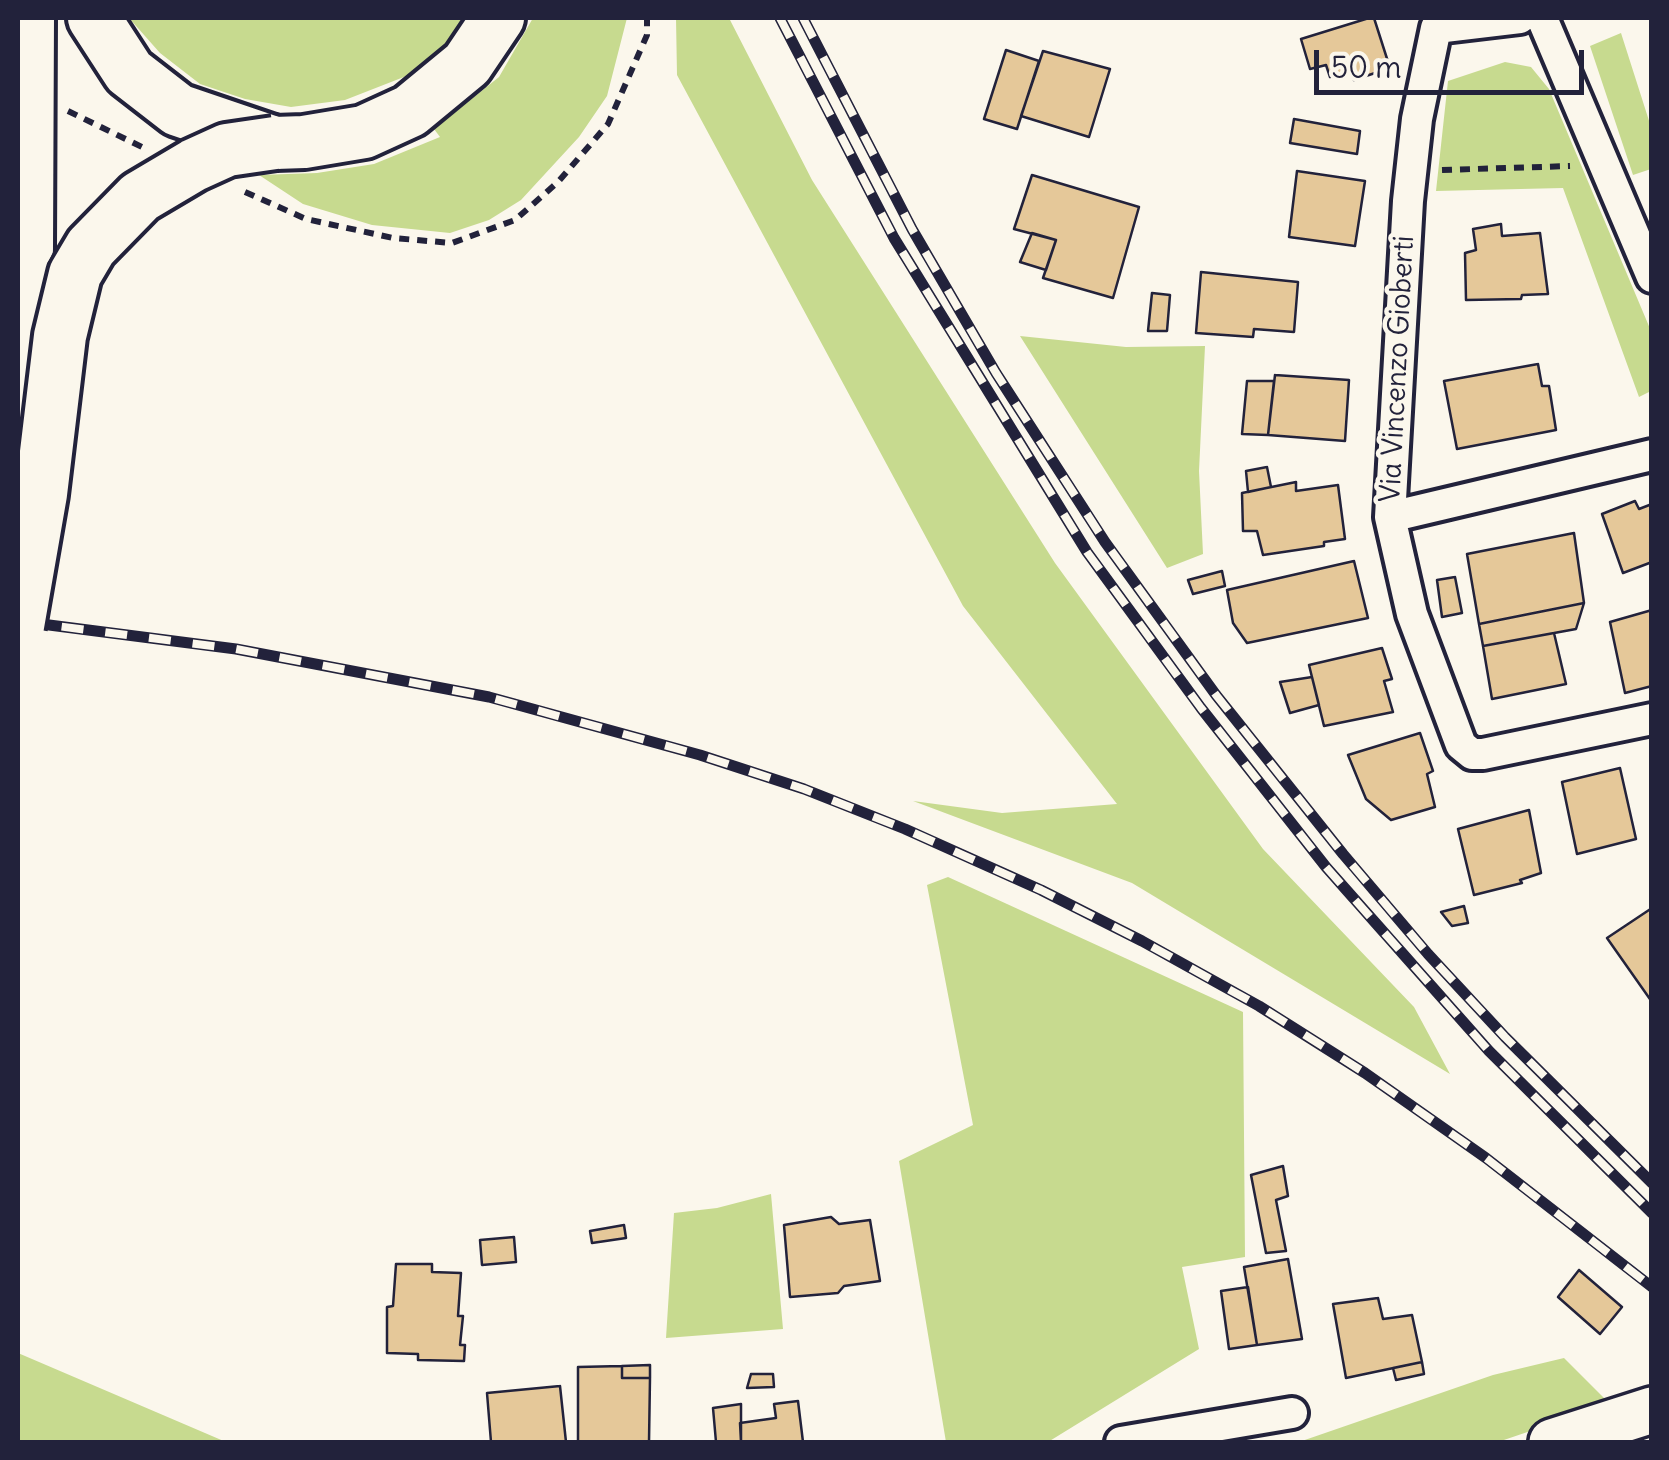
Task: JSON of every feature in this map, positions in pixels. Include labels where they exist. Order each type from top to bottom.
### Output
[{"type":"highway","points":[[18,502],[28,18]]},
{"type":"highway","points":[[94,18],[129,72],[178,110],[274,143]]},
{"type":"highway","points":[[18,626],[41,494],[60,336],[75,274],[90,247],[140,197],[227,150],[364,132],[410,111],[467,64],[498,18]]},
{"type":"highway","points":[[18,188],[26,246]]},
{"type":"main road","points":[[1552,1442],[1652,1410]]},
{"type":"street","points":[[1430,22],[1520,18]]},
{"type":"street","points":[[1542,18],[1652,278]]},
{"type":"street","name":"Via Vincenzo Gioberti","points":[[1430,22],[1411,170],[1390,518],[1412,614],[1462,744],[1472,754],[1652,719]]},
{"type":"street","points":[[1390,518],[1652,455]]},
{"type":"street","points":[[1121,1442],[1292,1413]]},
{"type":"path","points":[[1411,170],[1605,166]]},
{"type":"green space","points":[[129,18],[473,18],[446,52],[413,80],[409,75],[345,100],[291,107],[245,99],[200,84],[160,53]]},
{"type":"green space","points":[[533,18],[627,18],[607,96],[579,137],[521,200],[489,220],[450,233],[372,225],[303,204],[259,175],[317,173],[374,164],[440,137],[434,129],[499,77]]},
{"type":"green space","points":[[676,18],[729,18],[812,180],[1055,563],[1263,849],[1414,1007],[1450,1074],[1132,883],[913,801],[1002,813],[1117,804],[963,606],[677,75]]},
{"type":"green space","points":[[1621,33],[1651,127],[1651,169],[1633,175],[1590,46]]},
{"type":"green space","points":[[1505,62],[1531,67],[1549,89],[1651,331],[1651,391],[1639,397],[1563,188],[1436,191],[1448,81]]},
{"type":"green space","points":[[1020,336],[1126,347],[1205,346],[1199,471],[1203,554],[1167,568]]},
{"type":"green space","points":[[948,877],[1243,1012],[1245,1257],[1182,1267],[1199,1349],[1048,1442],[946,1442],[899,1161],[973,1125],[927,885]]},
{"type":"green space","points":[[771,1194],[783,1329],[666,1338],[674,1213],[717,1208]]},
{"type":"green space","points":[[18,1353],[226,1442],[18,1442]]},
{"type":"green space","points":[[1564,1358],[1610,1404],[1498,1442],[1299,1442],[1493,1375]]},
{"type":"building","points":[[1374,18],[1390,68],[1354,80],[1351,71],[1330,77],[1326,65],[1310,69],[1301,39]]},
{"type":"building","points":[[1006,50],[1039,61],[1017,129],[984,119]]},
{"type":"building","points":[[1043,51],[1110,69],[1089,137],[1021,116]]},
{"type":"building","points":[[1294,119],[1360,131],[1357,154],[1290,143]]},
{"type":"building","points":[[1297,171],[1365,181],[1355,246],[1289,237]]},
{"type":"building","points":[[1032,175],[1139,207],[1113,298],[1043,278],[1056,240],[1014,229]]},
{"type":"building","points":[[1501,224],[1502,236],[1540,233],[1548,294],[1522,295],[1521,299],[1466,300],[1465,253],[1476,250],[1473,229]]},
{"type":"building","points":[[1032,233],[1056,240],[1046,270],[1020,262]]},
{"type":"building","points":[[1201,272],[1298,282],[1294,332],[1254,329],[1253,337],[1196,333]]},
{"type":"building","points":[[1152,293],[1170,295],[1167,331],[1148,331]]},
{"type":"building","points":[[1538,364],[1542,386],[1549,386],[1556,430],[1457,449],[1444,381]]},
{"type":"building","points":[[1275,375],[1349,380],[1345,441],[1268,435]]},
{"type":"building","points":[[1247,381],[1274,381],[1268,435],[1242,434]]},
{"type":"building","points":[[1267,467],[1271,487],[1248,492],[1246,471]]},
{"type":"building","points":[[1296,482],[1296,491],[1338,485],[1345,539],[1263,555],[1257,531],[1243,531],[1242,493]]},
{"type":"building","points":[[1635,501],[1639,509],[1652,504],[1652,562],[1623,573],[1602,514]]},
{"type":"building","points":[[1574,533],[1584,603],[1479,624],[1467,554]]},
{"type":"building","points":[[1354,561],[1368,618],[1247,643],[1233,623],[1227,590]]},
{"type":"building","points":[[1222,571],[1225,586],[1193,594],[1188,580]]},
{"type":"building","points":[[1455,577],[1462,613],[1442,617],[1437,580]]},
{"type":"building","points":[[1584,603],[1576,629],[1483,646],[1479,624]]},
{"type":"building","points":[[1652,610],[1652,686],[1625,693],[1610,622]]},
{"type":"building","points":[[1554,633],[1566,684],[1492,699],[1483,646]]},
{"type":"building","points":[[1382,648],[1392,679],[1384,681],[1393,712],[1324,726],[1309,665]]},
{"type":"building","points":[[1312,677],[1319,705],[1290,713],[1280,682]]},
{"type":"building","points":[[1420,733],[1433,771],[1427,774],[1435,807],[1391,820],[1366,799],[1348,755]]},
{"type":"building","points":[[1620,768],[1636,839],[1577,854],[1562,782]]},
{"type":"building","points":[[1529,810],[1541,873],[1520,880],[1522,883],[1474,895],[1458,829]]},
{"type":"building","points":[[1464,906],[1468,923],[1452,926],[1441,912]]},
{"type":"building","points":[[1652,908],[1652,1002],[1607,938]]},
{"type":"building","points":[[1283,1166],[1288,1196],[1276,1200],[1286,1251],[1266,1253],[1251,1175]]},
{"type":"building","points":[[831,1217],[839,1224],[870,1220],[880,1281],[844,1286],[838,1293],[790,1297],[784,1225]]},
{"type":"building","points":[[624,1225],[626,1238],[592,1243],[590,1231]]},
{"type":"building","points":[[514,1237],[516,1262],[482,1265],[480,1240]]},
{"type":"building","points":[[1288,1259],[1302,1339],[1257,1345],[1244,1267]]},
{"type":"building","points":[[396,1264],[432,1264],[432,1272],[461,1273],[458,1316],[463,1316],[460,1345],[465,1345],[464,1361],[418,1360],[418,1354],[387,1353],[387,1307],[393,1306]]},
{"type":"building","points":[[1579,1270],[1622,1307],[1600,1334],[1558,1297]]},
{"type":"building","points":[[1248,1287],[1257,1345],[1229,1349],[1221,1291]]},
{"type":"building","points":[[1378,1298],[1383,1319],[1412,1315],[1422,1362],[1346,1378],[1333,1304]]},
{"type":"building","points":[[1422,1362],[1424,1374],[1396,1380],[1393,1368]]},
{"type":"building","points":[[650,1365],[650,1378],[622,1378],[622,1366]]},
{"type":"building","points":[[622,1366],[622,1378],[650,1378],[649,1442],[578,1442],[578,1367]]},
{"type":"building","points":[[751,1374],[773,1374],[774,1387],[747,1388]]},
{"type":"building","points":[[560,1386],[566,1442],[491,1442],[487,1393]]},
{"type":"building","points":[[798,1401],[803,1442],[741,1442],[740,1423],[776,1418],[774,1404]]},
{"type":"building","points":[[741,1404],[741,1442],[716,1442],[713,1408]]},
{"type":"railway","points":[[780,18],[894,238],[1087,552],[1201,708],[1326,867],[1489,1051],[1652,1213]]},
{"type":"railway","points":[[803,18],[912,229],[996,373],[1105,542],[1216,695],[1428,954],[1652,1183]]},
{"type":"railway","points":[[18,621],[236,649],[489,697],[700,755],[804,789],[905,829],[1041,890],[1259,1006],[1365,1073],[1486,1158],[1652,1287]]}]
